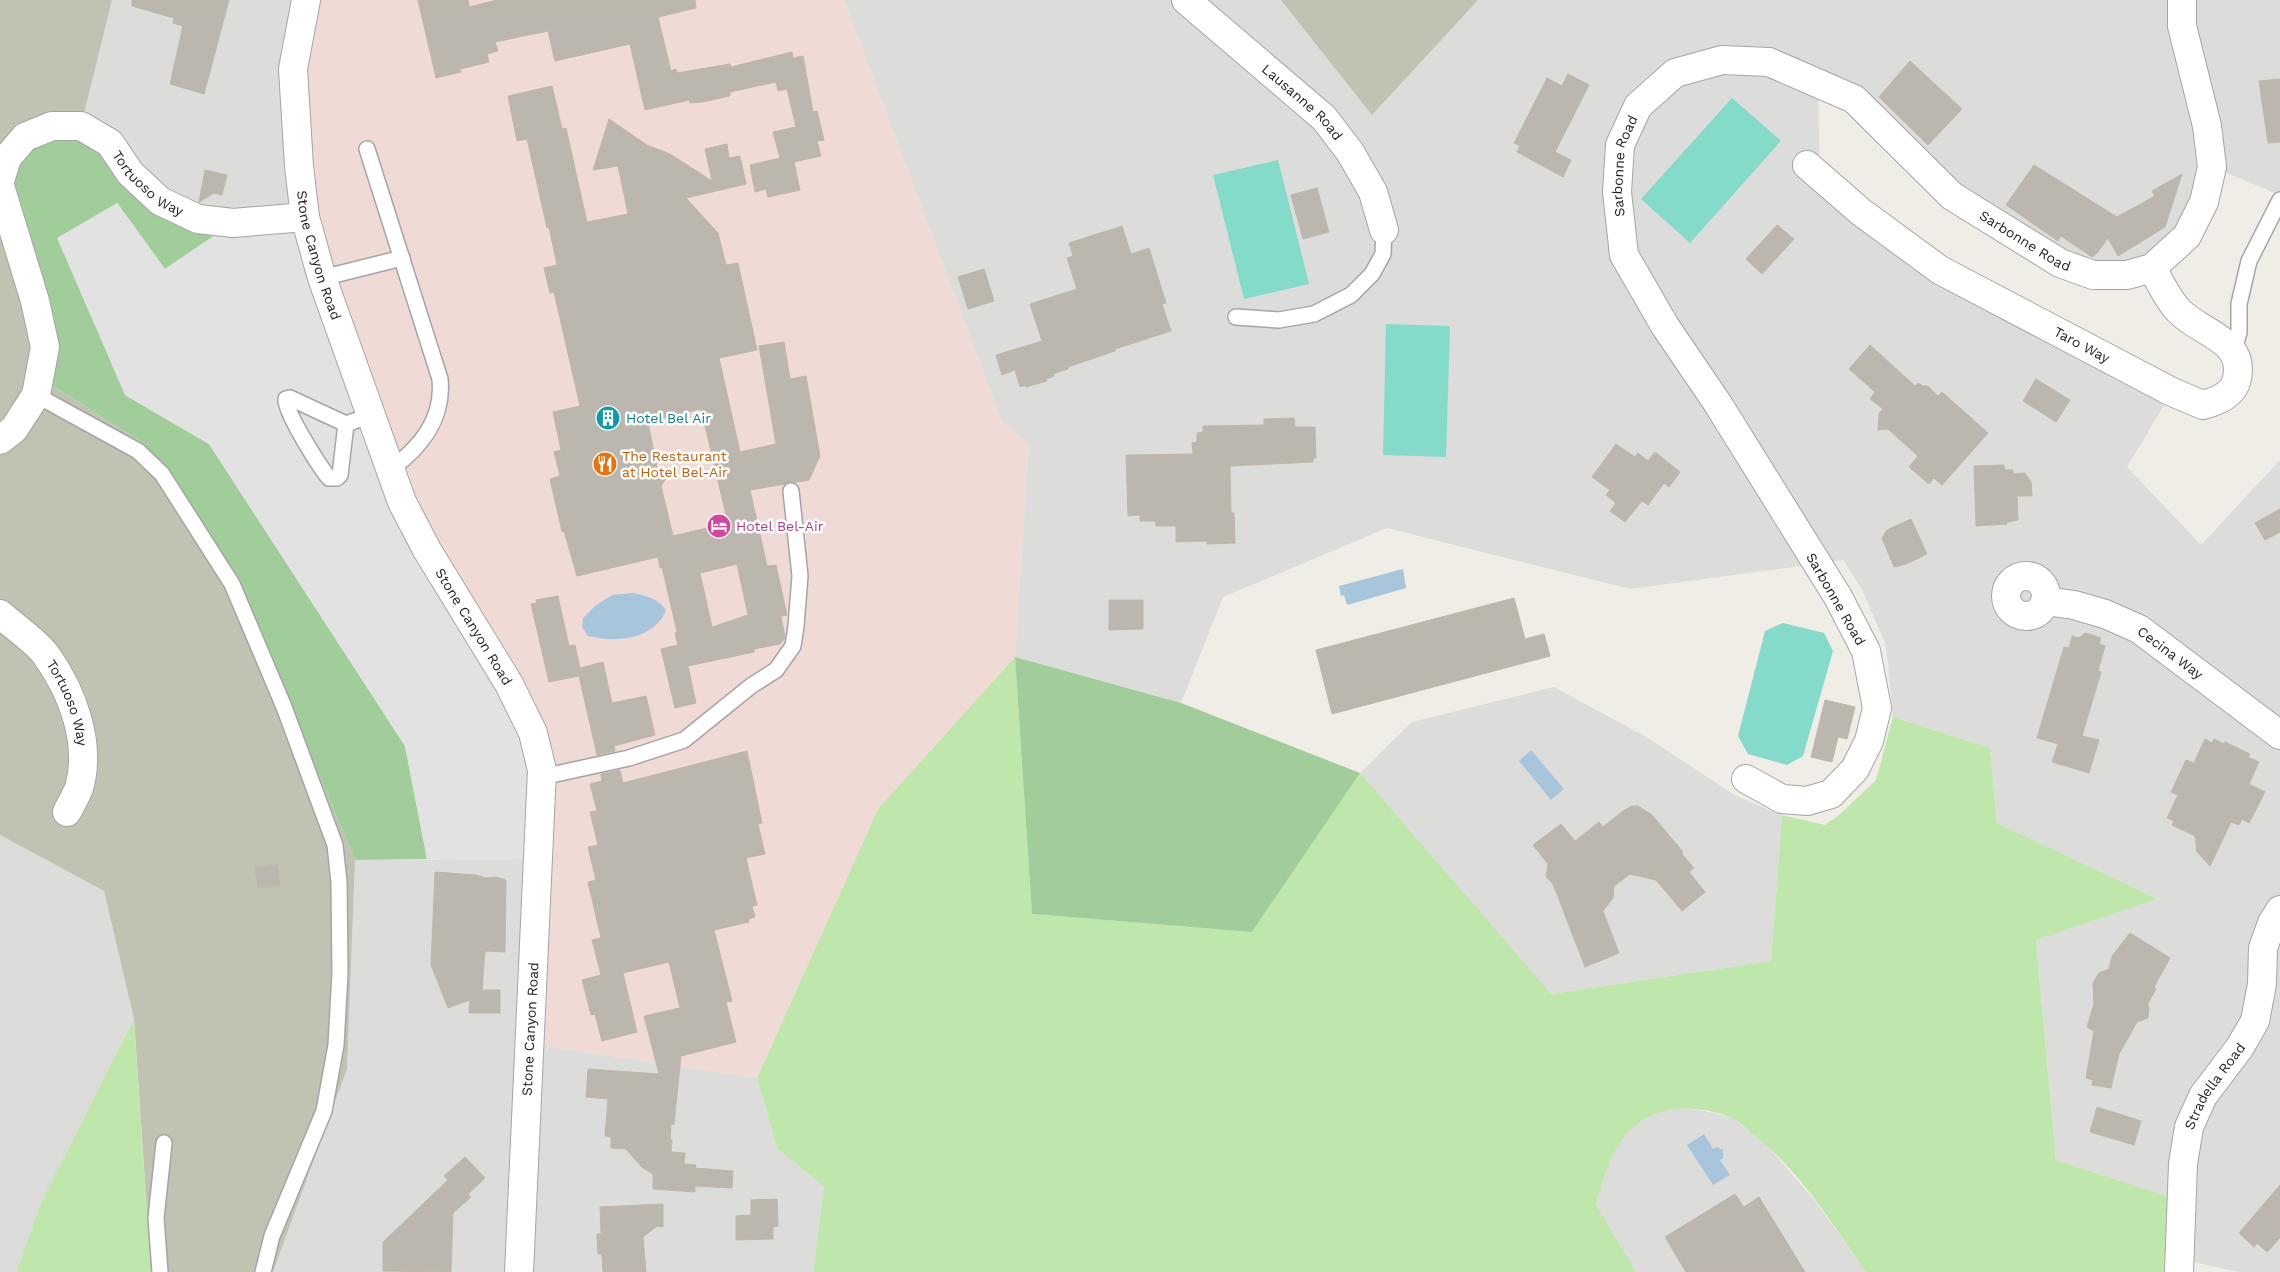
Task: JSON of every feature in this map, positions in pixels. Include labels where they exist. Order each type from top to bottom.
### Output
[{"type":"street","name":"Stone Canyon Road","points":[[306,0],[293,69],[299,166],[305,217],[359,419],[390,469],[402,502],[427,550],[509,684],[533,733],[542,777],[519,1272]]},
{"type":"street","name":"Lausanne Road","points":[[1186,0],[1324,118],[1350,152],[1373,192],[1384,230]]},
{"type":"street","name":"Sarbonne Road","points":[[1746,779],[1782,798],[1807,801],[1831,794],[1855,769],[1869,741],[1876,708],[1866,651],[1838,597],[1718,404],[1665,326],[1624,255],[1617,192],[1620,145],[1638,106],[1675,73],[1722,60],[1769,62],[1854,99],[1952,196],[2060,263],[2093,275],[2127,275],[2152,268],[2186,236],[2204,202],[2212,167],[2207,126],[2182,26],[2182,0]]},
{"type":"street","name":"Tortuoso Way","points":[[0,181],[7,158],[25,137],[52,126],[81,126],[110,143],[130,173],[160,201],[198,219],[233,223],[305,217]]},
{"type":"street","name":"Taro Way","points":[[1807,165],[1861,212],[1940,270],[2172,392],[2203,405],[2223,399],[2236,384],[2240,366],[2234,351]]},
{"type":"street","points":[[0,186],[35,301],[45,347],[36,395],[14,429],[0,440]]},
{"type":"street","points":[[2152,268],[2178,311],[2234,351]]},
{"type":"street","name":"Cecina Way","points":[[2045,601],[2074,605],[2097,612],[2139,630],[2280,735]]},
{"type":"street","name":"Tortuoso Way","points":[[0,614],[45,654],[66,690],[80,724],[82,757],[79,788],[67,812]]},
{"type":"street","name":"Stradella Road","points":[[2179,1272],[2183,1164],[2189,1127],[2203,1096],[2240,1047],[2255,1021],[2262,984],[2263,948],[2272,923],[2280,910]]},
{"type":"lane","points":[[367,149],[440,379],[441,390],[435,419],[422,442],[390,469]]},
{"type":"lane","points":[[2234,351],[2239,332],[2239,304],[2249,261],[2280,200]]},
{"type":"lane","points":[[1236,317],[1279,320],[1314,314],[1352,295],[1372,274],[1383,254],[1384,230]]},
{"type":"lane","points":[[322,278],[402,258]]},
{"type":"lane","points":[[36,395],[138,452],[162,474],[232,584],[284,707],[335,845],[339,882],[340,973],[336,1045],[324,1111],[272,1236],[263,1272]]},
{"type":"lane","points":[[290,398],[307,405],[359,419],[340,475],[337,478],[329,478],[319,466],[285,403],[286,399],[290,398]]},
{"type":"lane","points":[[542,777],[628,758],[684,740],[751,686],[776,670],[793,646],[796,626],[800,576],[791,491]]},
{"type":"lane","points":[[160,1272],[156,1218],[164,1143]]},
{"type":"shaded area","points":[[0,0],[112,0],[81,126],[0,181]]},
{"type":"shaded area","points":[[112,0],[306,0],[305,217],[198,219],[81,126]]},
{"type":"shaded area","name":"Hotel Bel-Air","points":[[306,0],[844,0],[1002,422],[1029,444],[1015,657],[878,809],[757,1078],[530,1044],[542,770],[427,550],[305,217]]},
{"type":"shaded area","points":[[844,0],[2280,0],[2280,195],[2212,167],[2152,268],[2060,263],[1818,82],[1820,176],[1861,212],[2172,392],[2127,467],[2201,545],[2280,460],[2280,1272],[2239,1272],[2179,1259],[2182,1201],[2056,1160],[2036,939],[2158,899],[1997,823],[1990,748],[1893,717],[1886,645],[1863,592],[1844,560],[1630,589],[1387,528],[1223,597],[1181,703],[1015,657],[1029,444],[1002,422]]},
{"type":"shaded area","points":[[1281,0],[1478,0],[1372,115]]},
{"type":"shaded area","points":[[1732,98],[1781,141],[1690,243],[1641,199]]},
{"type":"shaded area","points":[[1278,160],[1309,284],[1244,299],[1213,175]]},
{"type":"shaded area","points":[[0,186],[39,377],[140,441],[239,588],[355,860],[347,1069],[273,1272],[151,1272],[134,1019],[104,891],[0,835]]},
{"type":"shaded area","points":[[117,203],[165,269],[233,223],[305,217],[403,502],[533,733],[538,859],[427,859],[405,746],[209,444],[125,395],[57,238]]},
{"type":"shaded area","points":[[1386,324],[1450,326],[1446,457],[1383,455]]},
{"type":"shaded area","points":[[1403,569],[1406,588],[1347,605],[1344,595],[1341,596],[1339,586]]},
{"type":"shaded area","points":[[633,593],[655,600],[666,610],[653,628],[633,637],[622,639],[588,636],[582,627],[583,618],[595,606],[612,595]]},
{"type":"shaded area","points":[[1783,623],[1824,633],[1833,651],[1803,756],[1787,765],[1748,754],[1738,736],[1765,631]]},
{"type":"shaded area","points":[[1554,687],[1648,738],[1736,796],[1782,815],[1771,961],[1550,994],[1360,773],[1412,722]]},
{"type":"shaded area","points":[[1531,750],[1564,789],[1551,800],[1519,761]]},
{"type":"shaded area","points":[[0,835],[104,891],[134,1019],[43,1198],[16,1272],[0,1272]]},
{"type":"shaded area","points":[[538,859],[530,1044],[757,1078],[777,1148],[824,1187],[813,1272],[273,1272],[347,1069],[355,860]]},
{"type":"shaded area","points":[[1678,1108],[1699,1110],[1733,1118],[1765,1143],[1816,1202],[1866,1272],[1636,1272],[1596,1206],[1602,1180],[1616,1147],[1631,1126],[1660,1111]]},
{"type":"shaded area","points":[[1704,1134],[1713,1149],[1717,1147],[1723,1150],[1723,1158],[1720,1160],[1730,1175],[1713,1185],[1687,1145]]},
{"type":"green space","points":[[81,126],[130,173],[233,223],[165,269],[117,203],[125,395],[209,444],[405,746],[427,859],[355,860],[239,588],[140,441],[39,377],[7,158]]},
{"type":"green space","points":[[1015,657],[1032,914],[1252,932],[1360,773],[1551,994],[1771,961],[1782,815],[1825,825],[1839,815],[1876,780],[1893,717],[1990,748],[1997,823],[2158,899],[2036,940],[2056,1160],[2182,1201],[2179,1259],[2165,1261],[2165,1272],[1866,1272],[1814,1198],[1768,1146],[1732,1118],[1709,1111],[1684,1108],[1652,1115],[1638,1123],[1627,1133],[1611,1159],[1600,1189],[1596,1205],[1636,1272],[813,1272],[824,1187],[777,1148],[757,1078],[878,809]]},
{"type":"green space","points":[[1015,657],[1181,703],[1360,773],[1252,932],[1032,914]]},
{"type":"green space","points":[[134,1019],[151,1272],[16,1272],[43,1198]]},
{"type":"building","points":[[132,0],[229,0],[204,94],[170,84],[183,26],[173,23],[174,18],[132,6]]},
{"type":"building","points":[[418,0],[468,0],[469,7],[497,0],[695,0],[696,8],[658,17],[671,71],[676,69],[677,73],[730,64],[731,67],[792,52],[793,58],[803,56],[813,112],[817,111],[824,140],[817,141],[821,156],[794,162],[800,190],[768,197],[766,189],[755,192],[750,165],[780,158],[773,132],[796,127],[787,89],[778,91],[776,82],[730,92],[730,96],[702,102],[690,103],[689,100],[645,110],[630,44],[555,61],[548,31],[495,42],[498,51],[487,54],[489,62],[460,69],[461,72],[436,78]]},
{"type":"building","points":[[1910,61],[1962,109],[1928,145],[1879,97]]},
{"type":"building","points":[[1568,74],[1589,85],[1555,152],[1571,160],[1563,177],[1517,152],[1520,146],[1514,143],[1547,78],[1562,86]]},
{"type":"building","points":[[2280,79],[2280,142],[2268,143],[2259,81]]},
{"type":"building","name":"Hotel Bel Air","points":[[552,86],[562,129],[566,128],[587,222],[628,214],[618,166],[593,170],[609,119],[647,145],[670,154],[712,181],[705,149],[727,144],[729,158],[740,156],[746,184],[686,198],[718,233],[726,265],[738,263],[757,350],[719,358],[740,452],[776,444],[759,346],[784,342],[790,379],[806,376],[820,456],[809,480],[750,490],[767,566],[776,565],[787,615],[781,616],[785,638],[780,644],[754,649],[754,652],[688,666],[696,703],[675,708],[661,649],[678,645],[675,633],[677,632],[658,557],[577,576],[564,531],[562,532],[550,479],[560,476],[554,452],[561,450],[553,412],[580,406],[554,292],[550,293],[544,268],[557,265],[549,227],[547,228],[527,139],[517,141],[508,96]],"holes":[[[701,409],[728,523],[673,536],[661,486],[667,477],[658,472],[648,422]],[[737,564],[748,615],[712,627],[700,573]]]},
{"type":"building","points":[[2034,165],[2117,217],[2155,196],[2152,191],[2182,174],[2165,227],[2118,256],[2108,238],[2092,257],[2061,236],[2058,241],[2006,205]]},
{"type":"building","points":[[205,170],[227,175],[222,195],[214,193],[199,202]]},
{"type":"building","points":[[1317,188],[1329,232],[1303,239],[1291,195]]},
{"type":"building","points":[[1777,225],[1794,239],[1762,274],[1746,259]]},
{"type":"building","points":[[1122,226],[1131,254],[1149,248],[1166,303],[1162,304],[1171,331],[1068,367],[1068,369],[1053,374],[1054,376],[1046,379],[1047,381],[1026,387],[1026,385],[1020,387],[1015,370],[1002,375],[996,355],[1042,341],[1030,304],[1077,289],[1067,258],[1073,256],[1069,243]]},
{"type":"building","points":[[984,269],[994,301],[968,309],[958,277]]},
{"type":"building","points":[[1870,345],[1915,386],[1918,383],[1928,386],[1938,396],[1942,392],[1988,433],[1942,485],[1934,478],[1929,484],[1909,467],[1918,456],[1888,429],[1878,430],[1879,413],[1883,409],[1870,399],[1875,392],[1849,369]]},
{"type":"building","points":[[2036,379],[2070,400],[2056,422],[2023,401]]},
{"type":"building","points":[[1294,418],[1295,427],[1315,427],[1316,458],[1313,458],[1313,462],[1230,466],[1231,513],[1234,513],[1235,543],[1207,544],[1207,541],[1176,542],[1176,526],[1156,526],[1155,521],[1140,521],[1140,515],[1128,516],[1126,455],[1193,454],[1192,443],[1197,442],[1197,433],[1203,432],[1203,426],[1264,425],[1264,419]]},
{"type":"building","points":[[1616,444],[1635,457],[1638,453],[1648,461],[1655,452],[1680,472],[1669,487],[1664,483],[1648,505],[1642,501],[1625,522],[1610,511],[1616,503],[1606,495],[1610,490],[1592,477]]},
{"type":"building","points":[[2004,465],[2005,470],[2013,470],[2013,474],[2025,473],[2031,482],[2032,496],[2017,496],[2018,520],[2007,522],[2007,524],[1976,526],[1974,466]]},
{"type":"building","points":[[2280,509],[2280,532],[2265,540],[2255,523]]},
{"type":"building","points":[[1911,519],[1927,554],[1906,564],[1894,567],[1882,538],[1887,530]]},
{"type":"building","points":[[558,596],[569,646],[575,645],[580,668],[603,662],[612,703],[646,696],[655,735],[614,746],[615,751],[597,755],[579,676],[549,682],[531,604],[537,603],[536,600]]},
{"type":"building","points":[[1514,598],[1525,639],[1544,634],[1550,656],[1332,714],[1316,650]]},
{"type":"building","points":[[1109,600],[1143,600],[1143,629],[1109,630]]},
{"type":"building","points":[[2085,633],[2101,638],[2099,644],[2105,646],[2098,671],[2101,672],[2082,736],[2099,740],[2089,773],[2052,762],[2058,744],[2037,738],[2064,647],[2069,648],[2072,636],[2079,638]]},
{"type":"building","points":[[1825,700],[1855,707],[1847,739],[1838,737],[1832,762],[1811,757]]},
{"type":"building","points":[[2205,739],[2212,743],[2214,739],[2224,744],[2225,742],[2250,754],[2248,757],[2259,762],[2249,784],[2265,792],[2249,823],[2242,819],[2239,825],[2231,822],[2210,866],[2197,852],[2195,836],[2172,825],[2174,821],[2167,818],[2178,795],[2171,792],[2186,760],[2194,763]]},
{"type":"building","points":[[747,751],[762,823],[758,824],[765,854],[746,858],[757,905],[752,906],[755,917],[748,919],[749,922],[714,930],[732,1001],[726,1002],[736,1042],[681,1056],[674,1124],[671,1124],[670,1140],[672,1140],[671,1152],[685,1153],[684,1164],[696,1165],[695,1168],[733,1171],[732,1188],[695,1186],[695,1192],[653,1189],[653,1174],[642,1167],[626,1149],[611,1148],[611,1137],[605,1136],[608,1099],[586,1097],[588,1069],[659,1074],[644,1016],[680,1008],[669,962],[623,973],[637,1032],[602,1041],[595,1014],[591,1015],[582,980],[601,975],[592,940],[601,938],[588,882],[596,880],[588,847],[598,845],[590,812],[597,811],[590,784],[602,781],[601,774],[620,770],[623,783]]},
{"type":"building","points":[[1632,806],[1638,806],[1652,815],[1683,852],[1682,854],[1694,868],[1689,872],[1705,892],[1682,911],[1656,880],[1630,874],[1614,886],[1613,898],[1603,911],[1619,953],[1585,967],[1553,884],[1546,877],[1548,864],[1533,845],[1561,824],[1575,841],[1599,822],[1603,827]]},
{"type":"building","points":[[277,865],[280,885],[258,888],[255,868]]},
{"type":"building","points":[[435,872],[476,875],[486,878],[496,877],[506,880],[505,952],[485,951],[482,990],[500,990],[500,1013],[469,1013],[470,1000],[448,1008],[431,965]]},
{"type":"building","points":[[2130,933],[2170,958],[2154,987],[2156,989],[2147,1005],[2149,1006],[2148,1018],[2137,1022],[2119,1054],[2111,1088],[2092,1085],[2093,1080],[2086,1078],[2094,1031],[2087,1027],[2094,1004],[2093,983],[2099,973],[2109,969],[2112,956]]},
{"type":"building","points":[[2097,1107],[2141,1121],[2134,1145],[2090,1132]]},
{"type":"building","points":[[465,1157],[485,1178],[468,1194],[471,1197],[453,1213],[451,1272],[383,1271],[383,1242],[448,1180],[444,1176]]},
{"type":"building","points":[[2280,1185],[2280,1238],[2267,1252],[2257,1243],[2254,1247],[2239,1233]]},
{"type":"building","points":[[1735,1194],[1744,1207],[1759,1197],[1805,1272],[1686,1272],[1665,1237]]},
{"type":"building","points":[[777,1199],[778,1226],[773,1227],[773,1239],[736,1240],[736,1216],[751,1215],[751,1200]]},
{"type":"building","points":[[663,1204],[663,1227],[657,1226],[643,1237],[646,1272],[603,1272],[602,1254],[598,1254],[597,1234],[601,1234],[600,1207]]},
{"type":"place","name":"Hotel Bel Air","points":[[608,418]]},
{"type":"place","name":"The Restaurant at Hotel Bel-Air","points":[[605,464]]},
{"type":"place","name":"Hotel Bel-Air","points":[[719,526]]}]
